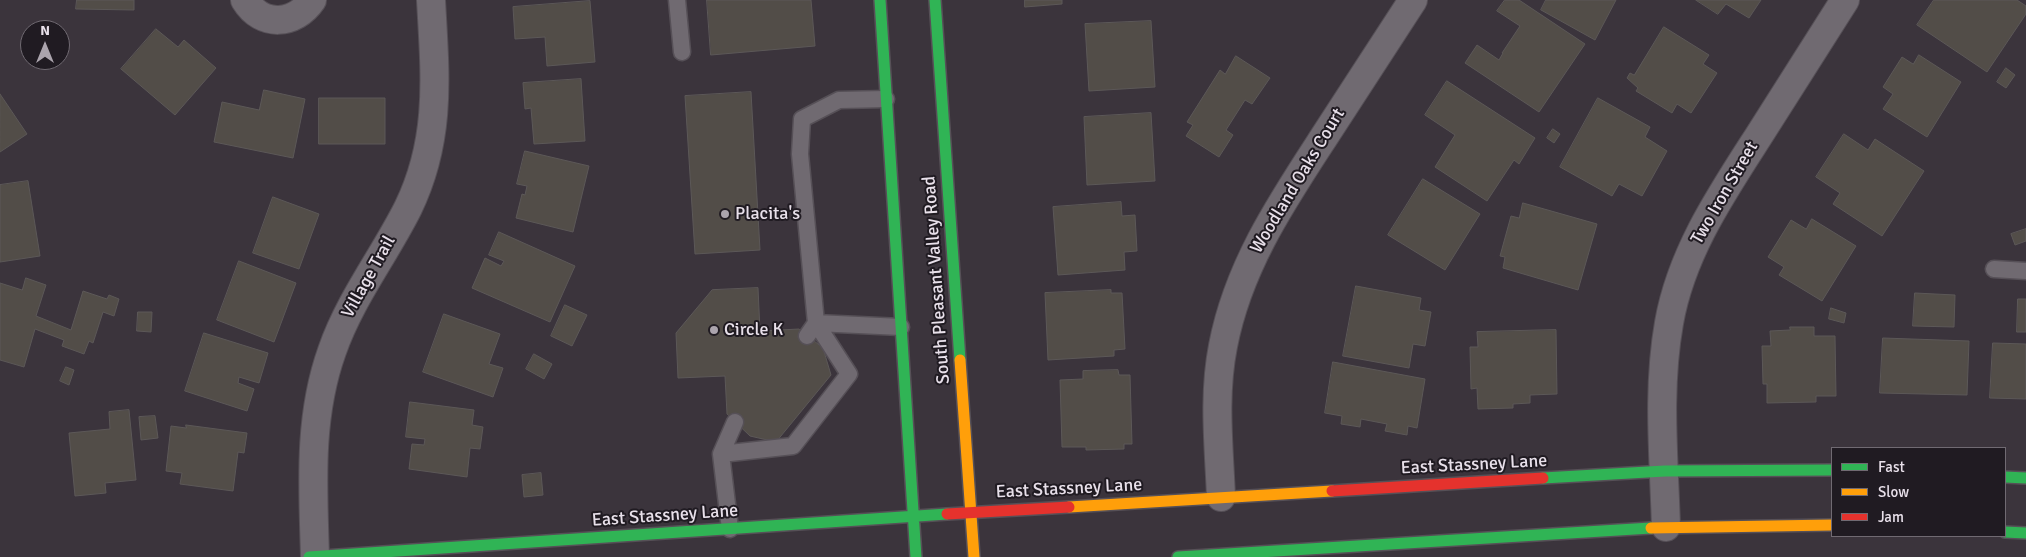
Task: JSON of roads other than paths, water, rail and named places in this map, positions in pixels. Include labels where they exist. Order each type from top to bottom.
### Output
[{"type":"main road","points":[[880,0],[916,557]]},
{"type":"main road","name":"South Pleasant Valley Road","points":[[935,0],[974,557]]},
{"type":"main road","name":"East Stassney Lane","points":[[309,557],[970,513],[1664,471],[1831,470]]},
{"type":"main road","points":[[2006,477],[2026,478]]},
{"type":"main road","points":[[1178,557],[1373,551],[1666,527],[1831,525]]},
{"type":"main road","points":[[2006,532],[2026,533]]},
{"type":"street","points":[[245,0],[249,7],[258,14],[270,19],[283,20],[295,17],[306,9],[312,0]]},
{"type":"street","name":"Village Trail","points":[[315,557],[313,468],[317,407],[331,352],[341,327],[355,299],[408,208],[427,155],[435,95],[431,0]]},
{"type":"street","name":"Woodland Oaks Court","points":[[1221,498],[1217,396],[1223,346],[1234,301],[1256,246],[1290,188],[1413,0]]},
{"type":"street","name":"Two Iron Street","points":[[1666,527],[1662,385],[1664,350],[1678,286],[1693,246],[1714,206],[1845,0]]},
{"type":"lane","points":[[678,0],[682,52]]},
{"type":"lane","points":[[721,454],[793,446],[849,374],[812,330],[800,154],[802,119],[839,100],[886,99]]},
{"type":"lane","points":[[1994,269],[2026,271]]},
{"type":"lane","points":[[812,330],[901,327]]},
{"type":"lane","points":[[730,529],[721,454],[735,422]]},
{"type":"place","name":"Placita's","points":[[725,214]]},
{"type":"place","name":"Circle K","points":[[714,330]]}]
